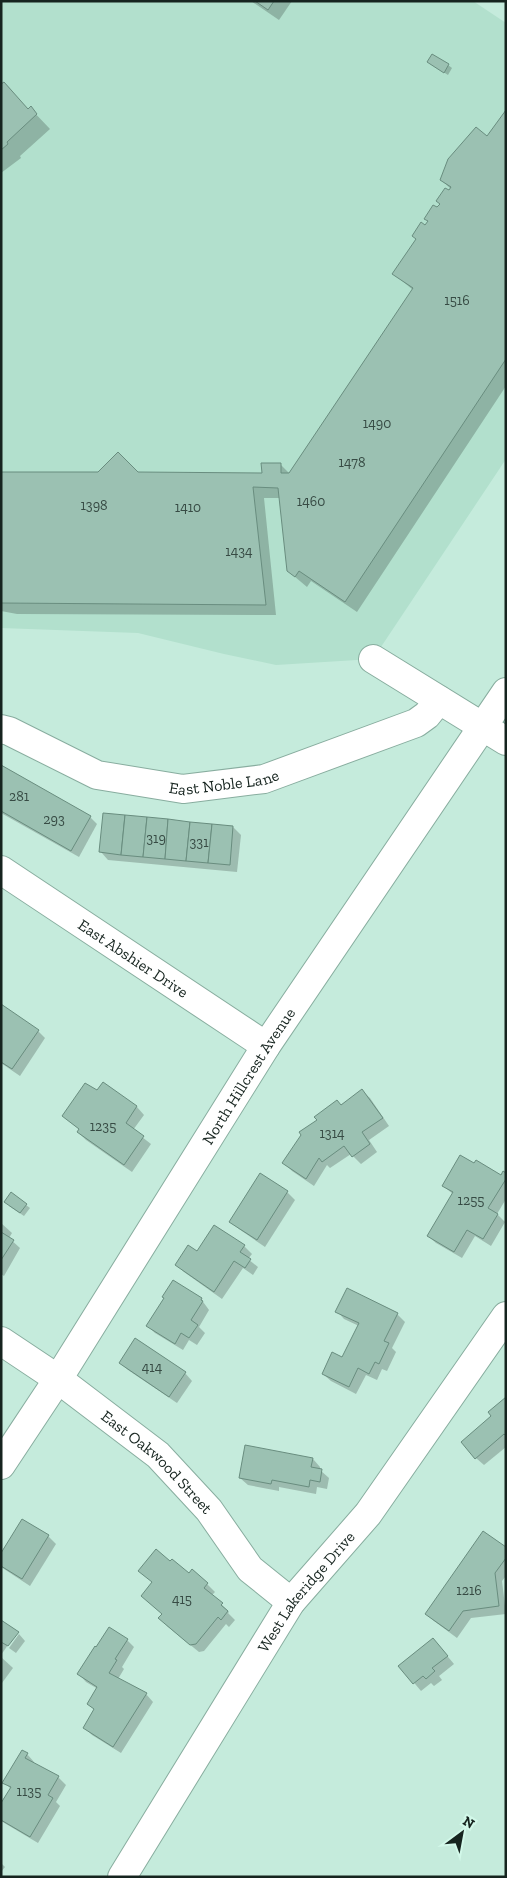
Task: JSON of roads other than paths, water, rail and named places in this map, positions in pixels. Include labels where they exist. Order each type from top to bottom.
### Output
[{"type":"street","points":[[373,659],[506,741]]},
{"type":"street","name":"North Hillcrest Avenue","points":[[1,1465],[58,1379],[266,1046],[506,692]]},
{"type":"street","name":"East Noble Lane","points":[[1,729],[10,731],[97,775],[183,789],[264,779],[416,723],[427,715],[439,700]]},
{"type":"street","name":"East Abshier Drive","points":[[1,870],[266,1046]]},
{"type":"street","name":"West Lakeridge Drive","points":[[122,1877],[291,1602],[368,1514],[506,1316]]},
{"type":"street","name":"East Oakwood Street","points":[[1,1341],[58,1379],[158,1455],[209,1510],[250,1569],[291,1602]]}]
